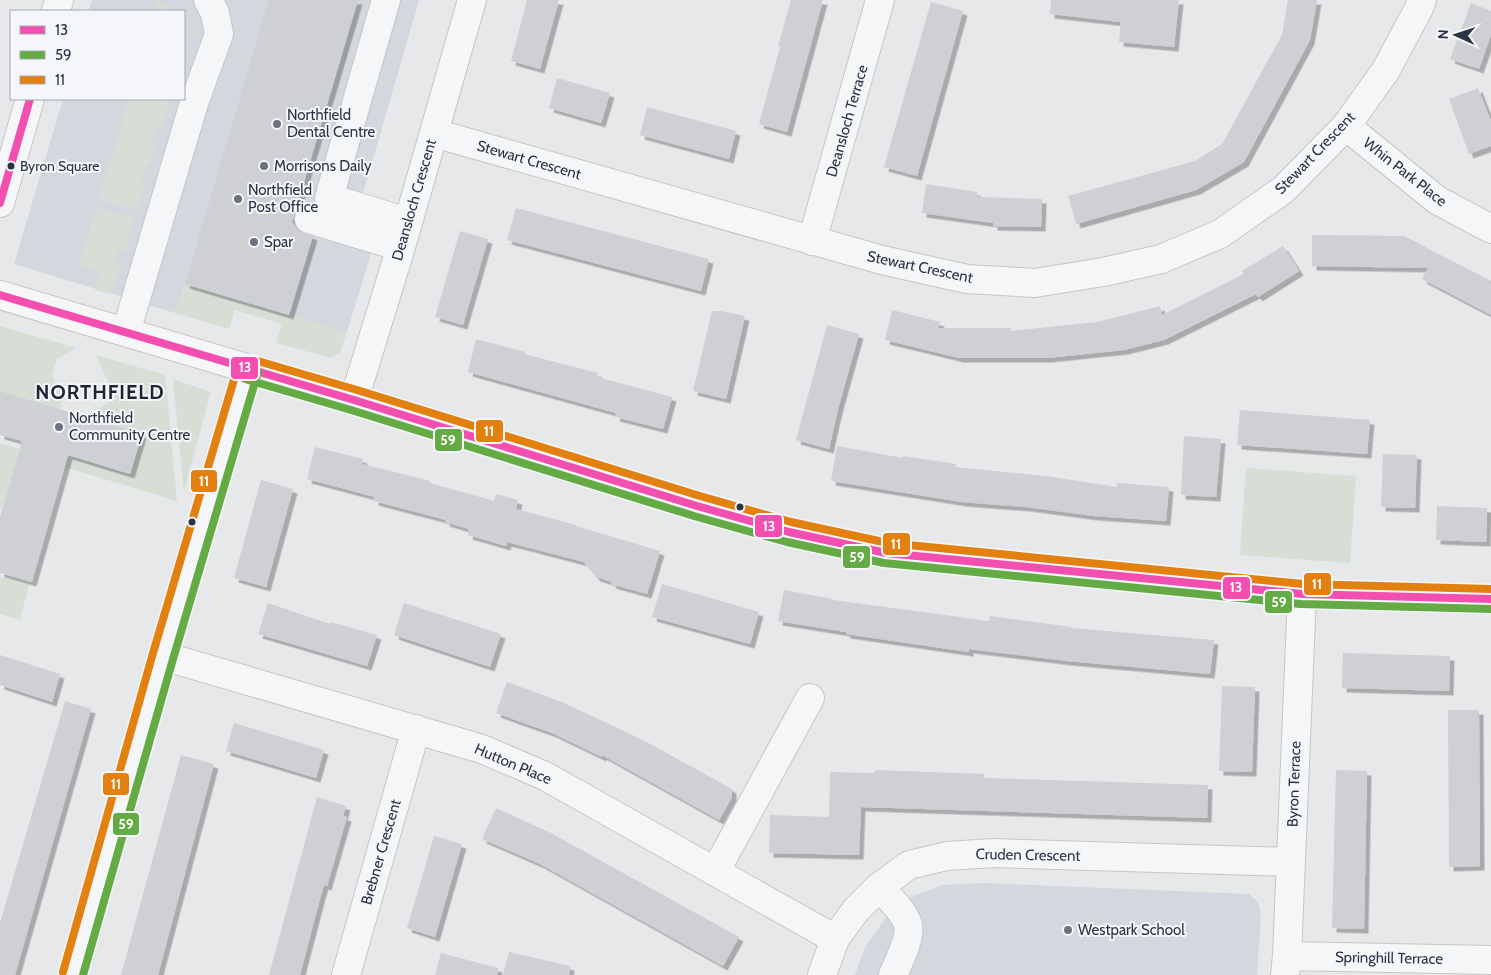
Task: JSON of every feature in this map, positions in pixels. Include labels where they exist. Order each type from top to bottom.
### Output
[{"type":"street","points":[[126,332],[194,103],[219,34],[216,13],[208,0]]},
{"type":"street","points":[[386,0],[329,198],[408,222]]},
{"type":"street","name":"Deansloch Crescent","points":[[354,400],[401,247],[470,0]]},
{"type":"street","name":"Deansloch Terrace","points":[[812,241],[880,0]]},
{"type":"street","name":"Stewart Crescent","points":[[434,133],[882,260],[967,279],[1035,283],[1162,260],[1220,234],[1283,190],[1346,126],[1386,70],[1422,0]]},
{"type":"street","points":[[0,203],[30,100]]},
{"type":"street","name":"Whin Park Place","points":[[1346,126],[1437,200],[1491,229]]},
{"type":"street","points":[[309,219],[401,247]]},
{"type":"street","points":[[0,295],[354,400],[696,506],[788,532],[886,553],[1302,594],[1491,599]]},
{"type":"street","points":[[73,975],[163,656],[248,370]]},
{"type":"street","name":"Byron Terrace","points":[[1286,966],[1302,594]]},
{"type":"street","name":"Hutton Place","points":[[163,656],[482,749],[545,776],[835,938]]},
{"type":"street","points":[[715,872],[810,698]]},
{"type":"street","name":"Brebner Crescent","points":[[346,975],[416,729]]},
{"type":"street","name":"Cruden Crescent","points":[[822,975],[835,938],[856,910],[879,887],[909,865],[947,856],[994,853],[1291,862]]},
{"type":"street","points":[[879,887],[897,906],[908,925],[908,936],[894,975]]},
{"type":"street","name":"Springhill Terrace","points":[[1286,966],[1491,960]]},
{"type":"shaded area","points":[[92,0],[419,0],[357,214],[372,250],[347,332],[185,284],[175,313],[14,264],[63,100],[185,100],[185,10],[89,10]]},
{"type":"shaded area","points":[[158,1],[176,10],[154,10]]},
{"type":"shaded area","points":[[129,100],[170,100],[161,128],[156,127],[152,141],[156,144],[149,167],[145,166],[140,180],[145,181],[137,211],[99,199]]},
{"type":"shaded area","points":[[96,208],[134,218],[125,251],[117,249],[114,260],[120,266],[115,285],[106,293],[95,290],[100,271],[79,265]]},
{"type":"shaded area","points":[[185,284],[347,332],[340,353],[331,358],[276,343],[282,324],[235,310],[229,329],[175,313]]},
{"type":"shaded area","points":[[0,326],[76,348],[57,359],[52,375],[63,396],[60,409],[0,391]]},
{"type":"shaded area","points":[[96,355],[165,375],[177,501],[64,467],[68,455],[130,474],[142,434],[96,420],[100,407],[116,399]]},
{"type":"shaded area","points":[[173,379],[211,392],[184,491]]},
{"type":"shaded area","points":[[0,443],[20,449],[2,509],[0,509]]},
{"type":"shaded area","points":[[1246,468],[1356,476],[1350,563],[1240,555]]},
{"type":"shaded area","points":[[0,577],[29,585],[20,620],[0,614]]},
{"type":"shaded area","name":"Westpark School","points":[[985,883],[1249,894],[1258,902],[1261,913],[1257,975],[855,975],[865,947],[889,913],[906,899],[942,885]]},
{"type":"building","points":[[269,0],[358,0],[292,223],[298,230],[313,236],[289,315],[185,284]]},
{"type":"building","points":[[527,0],[559,0],[540,69],[511,61]]},
{"type":"building","points":[[791,0],[823,0],[787,132],[759,124]]},
{"type":"building","points":[[1051,0],[1179,0],[1174,47],[1119,42],[1121,22],[1050,14]]},
{"type":"building","points":[[1288,0],[1317,0],[1310,40],[1244,162],[1196,190],[1076,224],[1068,196],[1195,161],[1222,144],[1282,35]]},
{"type":"building","points":[[931,2],[963,11],[917,176],[884,167]]},
{"type":"building","points":[[1471,3],[1491,11],[1491,35],[1479,69],[1450,59]]},
{"type":"building","points":[[557,78],[610,93],[601,123],[549,108]]},
{"type":"building","points":[[1478,88],[1491,121],[1491,146],[1469,154],[1449,99]]},
{"type":"building","points":[[647,107],[736,131],[729,159],[640,135]]},
{"type":"building","points":[[926,184],[977,192],[977,197],[1042,199],[1041,227],[993,226],[993,223],[922,213]]},
{"type":"building","points":[[516,208],[709,259],[701,291],[507,240]]},
{"type":"building","points":[[460,231],[488,239],[463,325],[435,317]]},
{"type":"building","points":[[1312,235],[1404,236],[1491,281],[1491,315],[1422,279],[1428,268],[1312,266]]},
{"type":"building","points":[[1283,246],[1299,271],[1258,297],[1256,294],[1164,340],[1124,350],[1047,358],[959,358],[885,340],[892,310],[940,322],[938,328],[1011,328],[1011,331],[1097,322],[1160,306],[1162,315],[1244,274],[1242,271]]},
{"type":"building","points":[[712,311],[745,316],[726,399],[693,391]]},
{"type":"building","points":[[827,325],[859,334],[829,449],[796,440]]},
{"type":"building","points":[[476,339],[525,352],[524,354],[598,373],[597,377],[672,397],[663,429],[615,417],[616,413],[468,372]]},
{"type":"building","points":[[0,391],[142,434],[130,474],[68,455],[32,582],[0,573],[0,517],[22,441],[0,435]]},
{"type":"building","points":[[1240,410],[1370,420],[1367,454],[1237,445]]},
{"type":"building","points":[[1184,436],[1221,439],[1216,497],[1181,495]]},
{"type":"building","points":[[837,446],[903,458],[903,456],[956,464],[955,467],[1046,476],[1117,487],[1117,483],[1169,487],[1166,521],[1094,516],[1026,507],[962,502],[831,481]]},
{"type":"building","points":[[315,447],[363,459],[362,464],[431,481],[430,483],[494,501],[496,494],[518,500],[516,509],[660,551],[647,594],[611,584],[612,582],[596,577],[584,562],[507,542],[506,546],[468,535],[469,529],[445,522],[446,520],[374,501],[375,497],[307,479]]},
{"type":"building","points":[[1383,454],[1417,455],[1415,508],[1381,507]]},
{"type":"building","points":[[261,480],[293,489],[266,587],[234,578]]},
{"type":"building","points":[[1437,506],[1487,508],[1486,542],[1436,540]]},
{"type":"building","points":[[662,584],[759,612],[750,644],[652,617]]},
{"type":"building","points":[[784,590],[833,600],[989,621],[990,616],[1071,628],[1214,640],[1210,674],[1067,661],[969,649],[969,652],[846,634],[846,632],[778,621]]},
{"type":"building","points":[[268,603],[330,624],[331,622],[377,635],[367,666],[258,634]]},
{"type":"building","points":[[404,603],[501,634],[490,667],[394,635]]},
{"type":"building","points":[[1343,653],[1450,656],[1449,691],[1342,688]]},
{"type":"building","points":[[0,655],[60,674],[52,702],[0,685]]},
{"type":"building","points":[[507,682],[562,702],[643,740],[732,789],[732,797],[719,820],[602,755],[602,757],[552,733],[496,713]]},
{"type":"building","points":[[1222,686],[1255,687],[1252,772],[1219,771]]},
{"type":"building","points":[[65,701],[91,709],[15,975],[0,975],[0,923]]},
{"type":"building","points":[[1448,710],[1479,710],[1480,866],[1449,867]]},
{"type":"building","points":[[234,723],[324,750],[316,778],[226,751]]},
{"type":"building","points":[[181,755],[214,764],[158,975],[121,975]]},
{"type":"building","points":[[875,770],[984,774],[984,778],[1208,785],[1207,818],[861,807],[859,855],[769,853],[770,815],[829,817],[830,772],[874,773]]},
{"type":"building","points":[[1336,770],[1367,771],[1364,929],[1332,928]]},
{"type":"building","points":[[317,797],[346,806],[343,816],[347,817],[327,886],[324,885],[321,895],[300,975],[269,975]]},
{"type":"building","points":[[496,808],[551,833],[739,937],[723,966],[540,864],[482,839]]},
{"type":"building","points":[[434,836],[462,844],[435,937],[407,928]]},
{"type":"building","points":[[509,952],[570,966],[569,975],[503,975]]},
{"type":"building","points":[[441,953],[498,968],[497,975],[435,975]]},
{"type":"transit line","name":"13","points":[[0,203],[30,100]]},
{"type":"transit line","name":"13","points":[[0,295],[354,400],[697,506],[789,532],[886,553],[1302,594],[1491,599]]},
{"type":"transit line","name":"11","points":[[251,359],[700,496],[791,522],[888,543],[1303,584],[1491,589]]},
{"type":"transit line","name":"11","points":[[63,972],[153,653],[238,366]]},
{"type":"transit line","name":"59","points":[[83,975],[173,659],[258,372]]},
{"type":"transit line","name":"59","points":[[245,379],[694,516],[787,542],[884,563],[1301,604],[1491,609]]},
{"type":"place","name":"Northfield Dental Centre","points":[[277,124]]},
{"type":"place","name":"Byron Square","points":[[11,166]]},
{"type":"place","name":"Morrisons Daily","points":[[264,166]]},
{"type":"place","name":"Northfield Post Office","points":[[238,199]]},
{"type":"place","name":"Spar","points":[[254,242]]},
{"type":"place","name":"Northfield Community Centre","points":[[59,427]]},
{"type":"place","name":"Westpark School","points":[[1068,930]]},
{"type":"district","name":"NORTHFIELD","points":[[100,392]]}]
